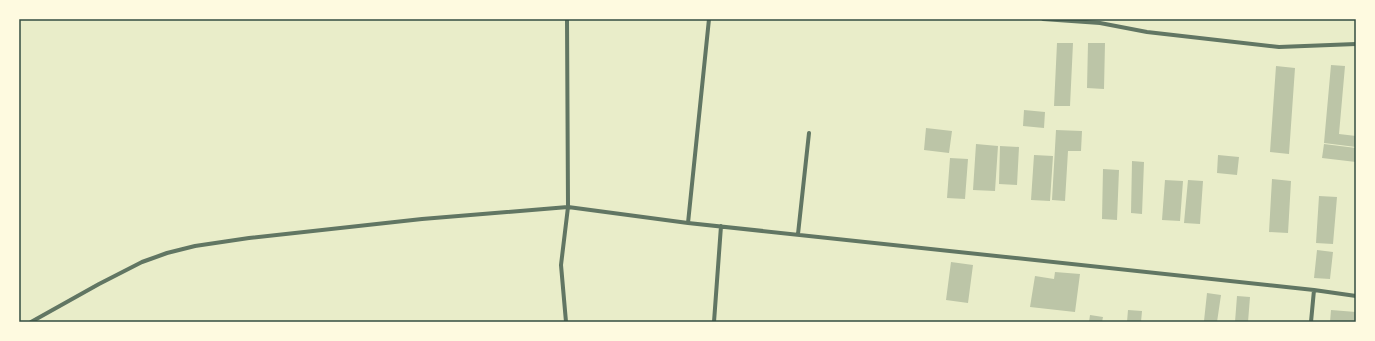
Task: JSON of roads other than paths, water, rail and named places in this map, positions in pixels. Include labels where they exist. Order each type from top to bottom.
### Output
[{"type":"street","points":[[566,322],[561,265],[568,206],[567,19]]},
{"type":"street","points":[[688,223],[709,19]]},
{"type":"street","points":[[1043,19],[1100,23],[1148,32],[1279,47],[1356,44]]},
{"type":"street","points":[[798,234],[809,133]]},
{"type":"street","points":[[31,322],[142,262],[167,253],[195,246],[249,238],[422,219],[568,206],[688,223],[1314,290],[1356,296]]},
{"type":"street","points":[[714,322],[720,226]]},
{"type":"street","points":[[1311,322],[1314,290]]}]
